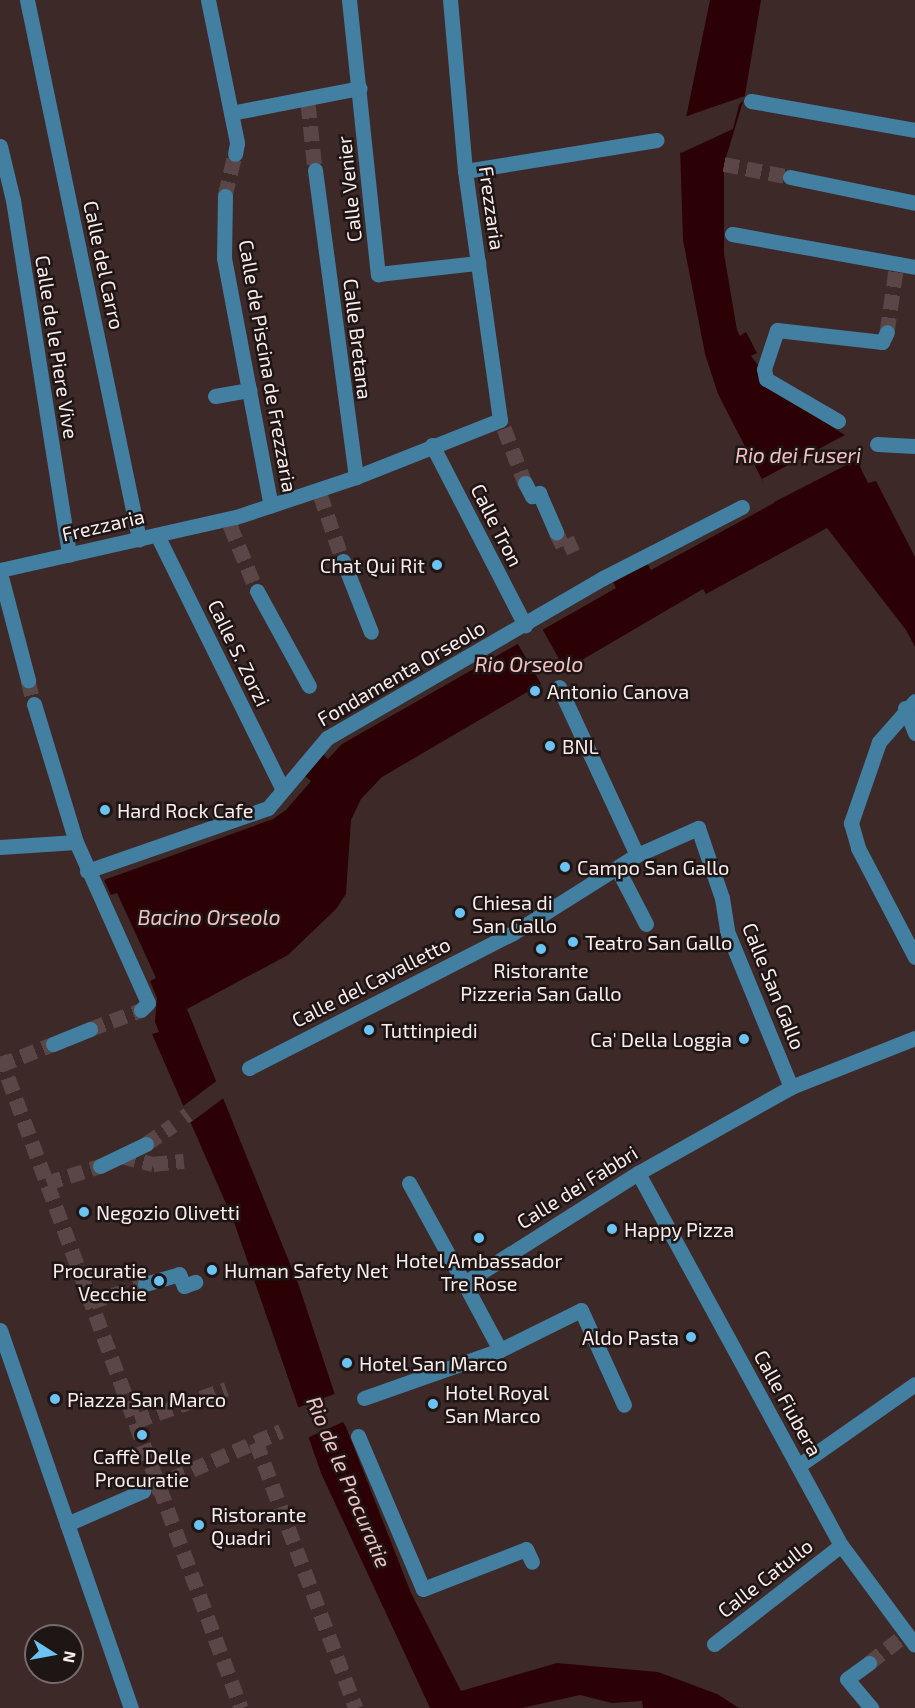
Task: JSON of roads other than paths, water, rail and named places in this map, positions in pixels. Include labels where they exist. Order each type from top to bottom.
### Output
[{"type":"street","name":"Calle del Carro","points":[[27,0],[139,539]]},
{"type":"street","points":[[208,0],[237,143],[234,154]]},
{"type":"street","name":"Calle Venier","points":[[349,0],[378,274],[478,263]]},
{"type":"street","name":"Frezzaria","points":[[0,572],[139,539],[229,522],[271,506],[320,492],[432,444],[502,424],[465,171],[450,0]]},
{"type":"street","points":[[231,113],[308,100],[360,88]]},
{"type":"street","points":[[751,101],[915,130]]},
{"type":"street","points":[[465,171],[657,140]]},
{"type":"street","name":"Calle de le Piere Vive","points":[[0,146],[13,200],[69,555]]},
{"type":"street","name":"Calle Bretana","points":[[315,171],[356,477]]},
{"type":"street","points":[[790,177],[915,203]]},
{"type":"street","name":"Calle de Piscina de Frezzaria","points":[[225,196],[224,258],[271,506]]},
{"type":"street","points":[[732,234],[896,267],[915,267]]},
{"type":"street","points":[[838,421],[766,379],[764,369],[777,330],[882,342],[887,332]]},
{"type":"street","points":[[215,396],[249,390]]},
{"type":"street","name":"Calle Tron","points":[[432,444],[525,626]]},
{"type":"street","points":[[877,444],[915,446]]},
{"type":"street","points":[[525,483],[532,496],[539,493],[556,532]]},
{"type":"street","name":"Fondamenta Orseolo","points":[[87,870],[268,808],[327,738],[525,626],[601,575],[742,507]]},
{"type":"street","name":"Calle S. Zorzi","points":[[158,535],[283,790]]},
{"type":"street","points":[[343,561],[371,632]]},
{"type":"street","points":[[0,572],[28,681]]},
{"type":"street","points":[[257,591],[309,686]]},
{"type":"street","points":[[559,687],[637,855],[617,868],[646,924]]},
{"type":"street","points":[[34,704],[76,842],[148,1003],[141,1010]]},
{"type":"street","points":[[910,704],[915,733]]},
{"type":"street","points":[[910,704],[879,742],[851,823],[863,857],[915,957]]},
{"type":"street","name":"Calle San Gallo","points":[[637,855],[698,828],[722,898],[727,931],[791,1086]]},
{"type":"street","points":[[0,847],[76,842]]},
{"type":"street","name":"Calle del Cavalletto","points":[[249,1068],[513,933],[617,868]]},
{"type":"street","points":[[53,1044],[90,1029]]},
{"type":"street","name":"Calle dei Fabbri","points":[[464,1283],[638,1173],[791,1086],[915,1038]]},
{"type":"street","points":[[100,1166],[146,1144]]},
{"type":"street","name":"Calle Fiubera","points":[[638,1173],[841,1545],[909,1635]]},
{"type":"street","points":[[409,1183],[500,1350]]},
{"type":"street","points":[[145,1284],[179,1274],[184,1286],[195,1282]]},
{"type":"street","points":[[364,1398],[500,1350],[581,1310],[624,1405]]},
{"type":"street","points":[[0,1330],[131,1708]]},
{"type":"street","points":[[798,1466],[915,1384]]},
{"type":"street","points":[[358,1436],[423,1589],[526,1549],[532,1562]]},
{"type":"street","points":[[67,1524],[143,1491]]},
{"type":"street","name":"Calle Catullo","points":[[714,1644],[841,1545]]},
{"type":"street","points":[[869,1663],[847,1679],[871,1708]]},
{"type":"water","points":[[710,0],[761,0],[745,95],[724,164],[724,254],[737,330],[740,336],[746,332],[757,353],[751,356],[760,368],[763,383],[845,435],[868,483],[876,481],[915,557],[915,647],[906,630],[827,528],[706,594],[703,589],[382,777],[361,799],[351,820],[346,894],[336,909],[288,955],[187,1009],[299,1286],[344,1422],[411,1593],[461,1691],[557,1663],[658,1672],[717,1694],[739,1708],[643,1708],[642,1701],[612,1703],[580,1695],[522,1708],[430,1708],[321,1473],[234,1222],[152,1034],[159,1032],[155,1022],[157,998],[150,981],[156,978],[117,893],[111,895],[104,880],[273,819],[286,810],[311,781],[305,776],[322,753],[328,759],[342,744],[616,588],[613,582],[647,563],[651,570],[774,503],[718,394],[705,354],[683,240],[680,147]]},
{"type":"tunnel","points":[[308,103],[315,170]]},
{"type":"tunnel","points":[[225,196],[235,154]]},
{"type":"tunnel","points":[[724,164],[790,177]]},
{"type":"tunnel","points":[[887,332],[896,270]]},
{"type":"tunnel","points":[[504,428],[525,483]]},
{"type":"tunnel","points":[[320,494],[343,561]]},
{"type":"tunnel","points":[[230,525],[257,591]]},
{"type":"tunnel","points":[[556,532],[564,548],[577,542]]},
{"type":"tunnel","points":[[28,680],[34,704]]},
{"type":"tunnel","points":[[90,1029],[141,1010]]},
{"type":"tunnel","points":[[0,1065],[53,1044]]},
{"type":"tunnel","points":[[0,1056],[241,1708]]},
{"type":"tunnel","points":[[184,1117],[188,1114]]},
{"type":"tunnel","points":[[146,1144],[173,1125]]},
{"type":"tunnel","points":[[121,1156],[153,1164],[184,1161]]},
{"type":"tunnel","points":[[47,1183],[100,1166]]},
{"type":"tunnel","points":[[91,1302],[145,1284]]},
{"type":"tunnel","points":[[136,1421],[226,1389]]},
{"type":"tunnel","points":[[150,1488],[281,1431]]},
{"type":"tunnel","points":[[256,1442],[356,1708]]},
{"type":"tunnel","points":[[869,1663],[901,1638]]},
{"type":"place","name":"Chat Qui Rit","points":[[437,565]]},
{"type":"place","name":"Antonio Canova","points":[[535,691]]},
{"type":"place","name":"BNL","points":[[550,746]]},
{"type":"place","name":"Hard Rock Cafe","points":[[105,810]]},
{"type":"place","name":"Campo San Gallo","points":[[565,867]]},
{"type":"place","name":"Chiesa di San Gallo","points":[[460,913]]},
{"type":"place","name":"Teatro San Gallo","points":[[573,942]]},
{"type":"place","name":"Ristorante Pizzeria San Gallo","points":[[541,949]]},
{"type":"place","name":"Tuttinpiedi","points":[[369,1030]]},
{"type":"place","name":"Ca' Della Loggia","points":[[744,1039]]},
{"type":"place","name":"Negozio Olivetti","points":[[84,1212]]},
{"type":"place","name":"Happy Pizza","points":[[612,1229]]},
{"type":"place","name":"Hotel Ambassador Tre Rose","points":[[479,1238]]},
{"type":"place","name":"Human Safety Net","points":[[212,1270]]},
{"type":"place","name":"Procuratie Vecchie","points":[[159,1281]]},
{"type":"place","name":"Aldo Pasta","points":[[691,1337]]},
{"type":"place","name":"Hotel San Marco","points":[[347,1363]]},
{"type":"place","name":"Piazza San Marco","points":[[55,1399]]},
{"type":"place","name":"Hotel Royal San Marco","points":[[433,1404]]},
{"type":"place","name":"Caffè Delle Procuratie","points":[[142,1435]]},
{"type":"place","name":"Ristorante Quadri","points":[[199,1525]]},
{"type":"water label","name":"Rio dei Fuseri","points":[[798,455]]},
{"type":"water label","name":"Rio Orseolo","points":[[529,664]]},
{"type":"water label","name":"Bacino Orseolo","points":[[209,917]]},
{"type":"water label","name":"Rio de le Procuratie","points":[[349,1482]]}]
